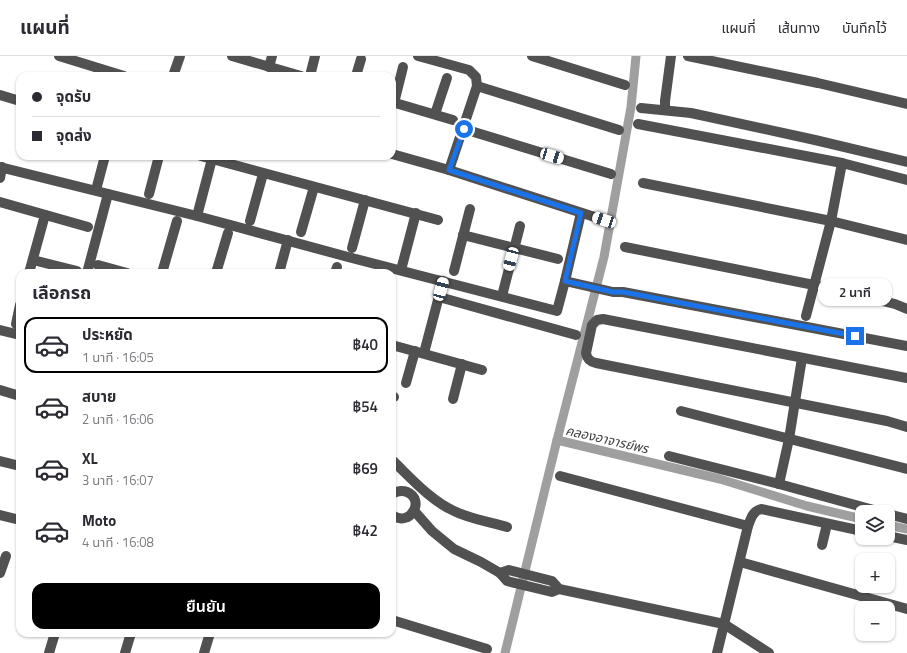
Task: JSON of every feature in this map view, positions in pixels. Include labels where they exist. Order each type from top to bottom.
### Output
[{"type":"street","points":[[59,56],[111,72]]},
{"type":"street","points":[[174,72],[180,56]]},
{"type":"street","points":[[232,56],[287,72]]},
{"type":"street","points":[[269,67],[272,56]]},
{"type":"street","points":[[311,72],[315,56]]},
{"type":"street","points":[[418,56],[438,59],[473,73],[476,77],[477,86],[464,129],[449,170]]},
{"type":"street","points":[[532,56],[625,85]]},
{"type":"street","points":[[665,110],[671,56]]},
{"type":"street","points":[[688,56],[818,83],[907,104]]},
{"type":"street","points":[[357,72],[361,59]]},
{"type":"street","points":[[396,92],[403,67]]},
{"type":"street","points":[[434,114],[447,78]]},
{"type":"street","points":[[477,86],[619,130]]},
{"type":"street","points":[[0,95],[16,100]]},
{"type":"street","points":[[396,103],[453,120]]},
{"type":"street","points":[[641,108],[691,113],[907,162]]},
{"type":"street","points":[[638,124],[842,163],[907,180]]},
{"type":"street","points":[[464,129],[611,174]]},
{"type":"street","points":[[396,155],[449,170],[604,220]]},
{"type":"street","points":[[96,190],[104,160]]},
{"type":"street","points":[[149,194],[158,160]]},
{"type":"street","points":[[197,216],[212,160]]},
{"type":"street","points":[[215,160],[438,220]]},
{"type":"street","points":[[806,316],[831,221],[842,163]]},
{"type":"street","points":[[0,178],[1,167],[197,216],[557,311],[581,213]]},
{"type":"street","points":[[250,221],[263,174]]},
{"type":"street","points":[[642,184],[831,221],[907,240]]},
{"type":"street","points":[[301,232],[314,187]]},
{"type":"street","points":[[88,269],[108,194]]},
{"type":"street","points":[[352,248],[365,200]]},
{"type":"street","points":[[0,202],[88,227]]},
{"type":"street","points":[[454,271],[470,209]]},
{"type":"street","points":[[401,270],[416,213]]},
{"type":"street","points":[[30,269],[45,215]]},
{"type":"street","points":[[163,269],[177,221]]},
{"type":"street","points":[[502,296],[520,226]]},
{"type":"street","points":[[217,269],[228,233]]},
{"type":"street","points":[[463,235],[558,259]]},
{"type":"street","points":[[280,269],[288,240]]},
{"type":"street","points":[[625,247],[814,285],[895,304],[907,309]]},
{"type":"street","points":[[33,260],[69,269]]},
{"type":"street","points":[[98,265],[112,269]]},
{"type":"street","points":[[406,383],[439,297],[443,281]]},
{"type":"street","points":[[565,281],[613,292],[623,292],[907,346]]},
{"type":"street","points":[[439,297],[576,334]]},
{"type":"street","points":[[907,378],[600,319],[592,325],[586,353],[588,360],[596,363],[794,404],[887,421],[907,427]]},
{"type":"street","points":[[0,330],[16,334]]},
{"type":"street","points":[[396,346],[482,370]]},
{"type":"street","points":[[779,484],[789,439],[802,358]]},
{"type":"street","points":[[453,399],[462,364]]},
{"type":"street","points":[[0,390],[16,395]]},
{"type":"street","points":[[681,411],[907,469]]},
{"type":"street","points":[[668,456],[856,505]]},
{"type":"street","points":[[0,461],[16,465]]},
{"type":"street","points":[[396,464],[419,486],[440,503],[453,511],[507,527]]},
{"type":"street","points":[[560,476],[748,526]]},
{"type":"street","points":[[409,493],[419,486]]},
{"type":"street","points":[[396,493],[401,491],[409,493],[415,500],[415,508],[410,515],[403,518],[396,517]]},
{"type":"street","points":[[717,653],[748,526],[753,513],[761,509],[855,530]]},
{"type":"street","points":[[413,512],[417,514],[440,539],[454,550],[481,562],[500,573],[510,570],[552,581],[559,589],[724,624],[769,653]]},
{"type":"street","points":[[0,515],[16,519]]},
{"type":"street","points":[[895,516],[907,519]]},
{"type":"street","points":[[822,545],[827,524]]},
{"type":"street","points":[[895,537],[907,540]]},
{"type":"street","points":[[0,573],[6,556]]},
{"type":"street","points":[[740,562],[907,609]]},
{"type":"street","points":[[396,621],[487,649]]},
{"type":"street","points":[[49,653],[54,637]]},
{"type":"street","points":[[125,653],[130,637]]},
{"type":"street","points":[[204,653],[209,637]]},
{"type":"waterway","points":[[557,440],[604,257],[631,107],[636,56]]},
{"type":"waterway","name":"คลองอาจารย์พร","points":[[505,653],[557,440],[720,479],[807,506],[855,517]]},
{"type":"waterway","name":"คลองอาจารย์พร","points":[[895,526],[907,529]]},
{"type":"route","points":[[464,129],[449,170],[581,213],[565,281],[613,292],[623,292],[855,336]]}]
